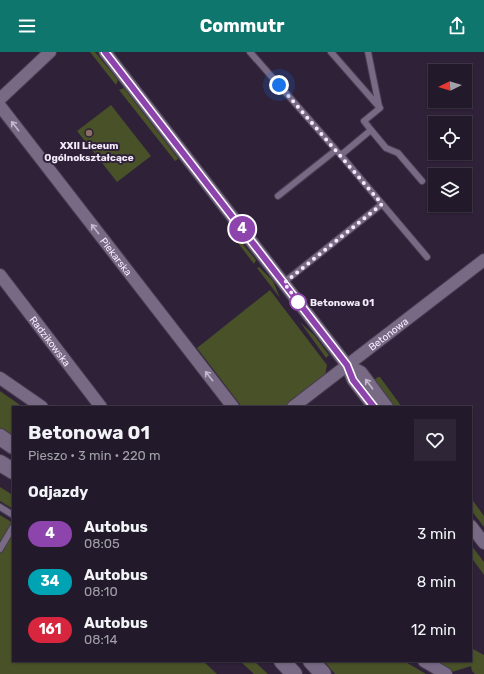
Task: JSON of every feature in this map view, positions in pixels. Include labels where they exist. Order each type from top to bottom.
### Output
[{"type":"main road","points":[[0,437],[12,445]]},
{"type":"main road","points":[[0,463],[12,470]]},
{"type":"main road","points":[[283,662],[294,674]]},
{"type":"main road","points":[[312,662],[323,674]]},
{"type":"street","points":[[0,99],[50,52]]},
{"type":"street","points":[[105,52],[347,365],[353,380],[373,406]]},
{"type":"street","name":"Piekarska","points":[[0,106],[232,406]]},
{"type":"street","name":"Betonowa","points":[[294,406],[484,260]]},
{"type":"street","name":"Radzikowska","points":[[0,275],[100,406]]},
{"type":"street","points":[[347,365],[361,372],[386,406]]},
{"type":"street","points":[[0,378],[41,406]]},
{"type":"street","points":[[472,527],[484,543]]},
{"type":"street","points":[[426,662],[446,674]]},
{"type":"lane","points":[[250,52],[341,155],[427,257]]},
{"type":"lane","points":[[331,52],[380,108]]},
{"type":"lane","points":[[368,52],[380,108]]},
{"type":"lane","points":[[380,108],[364,121],[386,148],[398,153],[422,181]]},
{"type":"lane","points":[[341,155],[371,130]]},
{"type":"lane","points":[[278,196],[336,150]]},
{"type":"lane","points":[[284,283],[382,204]]},
{"type":"lane","points":[[0,507],[12,514]]},
{"type":"lane","points":[[0,549],[12,529]]},
{"type":"green space","points":[[90,52],[95,52],[118,80],[116,85]]},
{"type":"green space","points":[[124,88],[178,159],[175,161],[119,90]]},
{"type":"green space","points":[[111,105],[151,156],[117,182],[77,131]]},
{"type":"green space","points":[[237,237],[256,260],[254,264],[235,239]]},
{"type":"green space","points":[[259,267],[273,281],[280,298],[257,268]]},
{"type":"green space","points":[[270,290],[327,365],[325,375],[285,406],[241,406],[197,348]]},
{"type":"green space","points":[[300,322],[314,335],[329,355],[326,358]]},
{"type":"green space","points":[[380,377],[401,406],[393,406],[374,380]]},
{"type":"green space","points":[[0,391],[22,406],[12,406],[12,435],[0,428]]},
{"type":"green space","points":[[0,487],[12,494],[12,508],[0,501]]},
{"type":"green space","points":[[472,499],[484,516],[484,527],[472,511]]},
{"type":"green space","points":[[0,515],[12,522],[12,662],[204,662],[217,674],[0,674]]},
{"type":"green space","points":[[472,546],[484,562],[484,575],[472,558]]},
{"type":"green space","points":[[472,649],[484,655],[484,674],[475,674],[472,671],[471,666],[452,672],[438,662],[472,662]]},
{"type":"green space","points":[[241,662],[255,662],[268,674],[254,674]]},
{"type":"green space","points":[[325,662],[406,662],[426,674],[335,674]]},
{"type":"bus line","name":"4","points":[[105,52],[347,365],[353,380],[373,406]]},
{"type":"place","name":"XXII Liceum Ogólnokształcące","points":[[89,133]]},
{"type":"place","name":"Betonowa 01","points":[[298,302]]},
{"type":"route","points":[[279,85],[382,204],[284,283],[303,308],[298,302]]}]
